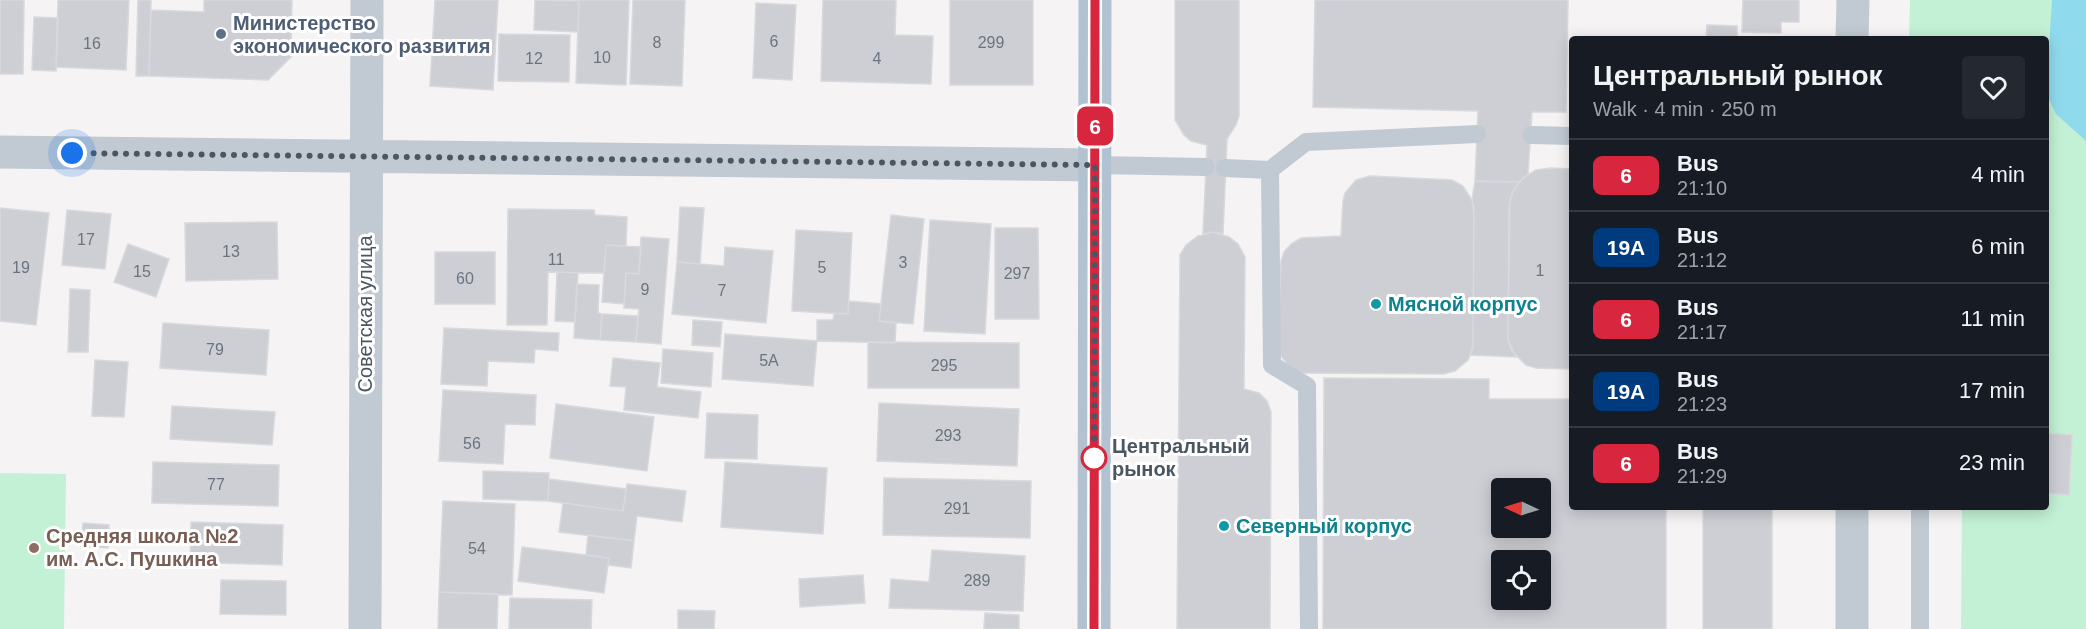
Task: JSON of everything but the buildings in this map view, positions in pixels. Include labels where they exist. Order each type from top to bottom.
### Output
[{"type":"main road","points":[[1094,629],[1095,0]]},
{"type":"street","name":"Советская улица","points":[[365,629],[367,0]]},
{"type":"street","points":[[1852,0],[1852,36]]},
{"type":"street","points":[[0,152],[1095,165]]},
{"type":"street","points":[[1852,510],[1852,629]]},
{"type":"lane","points":[[1225,168],[1270,170],[1306,142],[1476,134]]},
{"type":"lane","points":[[1531,135],[1569,136]]},
{"type":"lane","points":[[1095,165],[1206,167]]},
{"type":"lane","points":[[1270,170],[1272,365],[1307,386],[1309,629]]},
{"type":"lane","points":[[1920,510],[1920,629]]},
{"type":"green space","points":[[1910,0],[2086,0],[2086,629],[1961,629],[1962,510],[2049,510],[2049,36],[1909,36]]},
{"type":"green space","name":"Средняя школа №2 им. А.С. Пушкина","points":[[0,473],[66,474],[64,629],[0,629]]},
{"type":"water","points":[[2052,0],[2086,0],[2086,141],[2056,114],[2049,99]]},
{"type":"bus line","name":"6","points":[[1094,629],[1095,0]]},
{"type":"place","name":"Министерство экономического развития","points":[[221,34]]},
{"type":"place","name":"Мясной корпус","points":[[1376,304]]},
{"type":"place","name":"Центральный рынок","points":[[1094,458]]},
{"type":"place","name":"Северный корпус","points":[[1224,526]]},
{"type":"place","name":"Средняя школа №2 им. А.С. Пушкина","points":[[34,548]]},
{"type":"route","points":[[72,153],[1095,165],[1094,463],[1094,458]]}]
